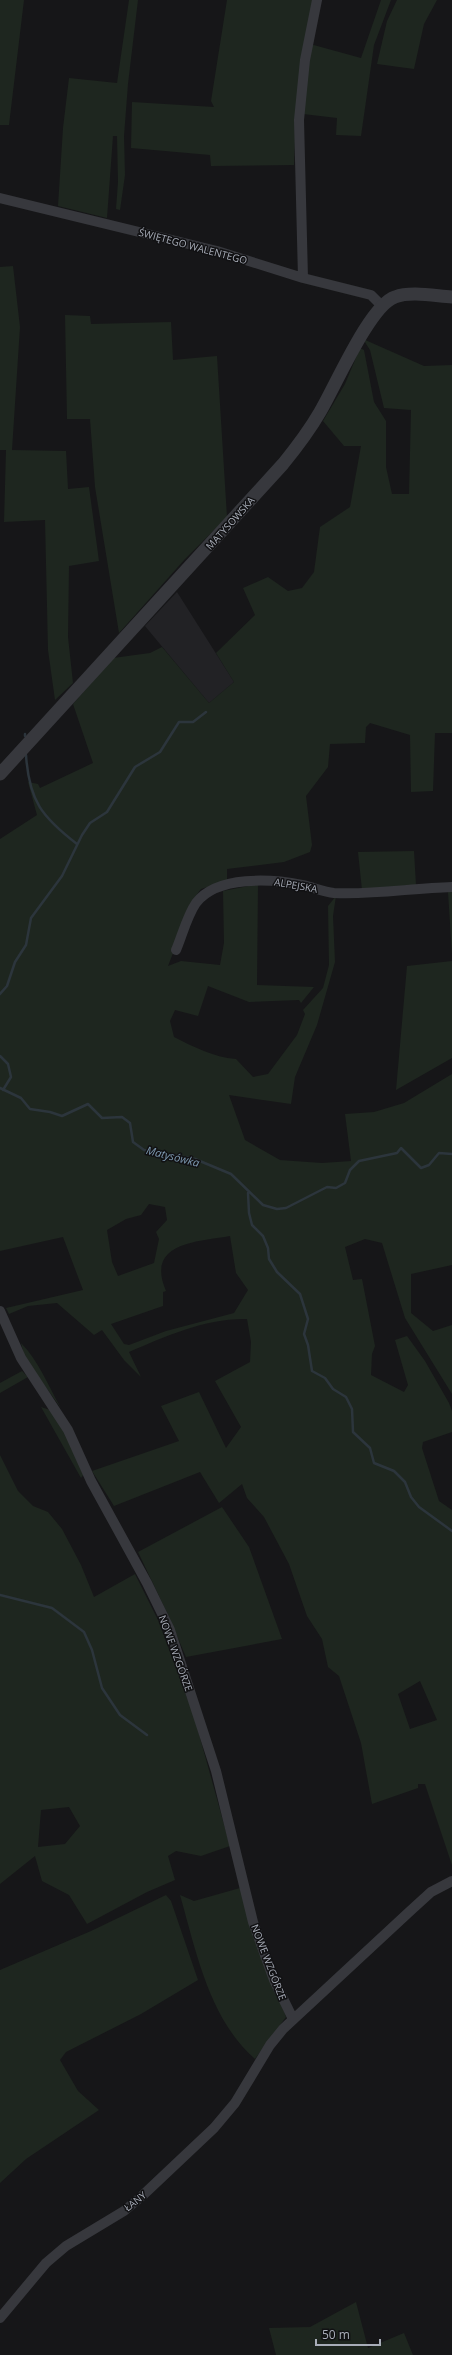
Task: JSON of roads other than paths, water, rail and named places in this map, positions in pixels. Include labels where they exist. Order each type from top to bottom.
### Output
[{"type":"street","points":[[303,278],[299,120],[308,42],[317,0]]},
{"type":"street","name":"ŚWIĘTEGO WALENTEGO","points":[[0,198],[217,251],[303,278],[367,294],[381,305]]},
{"type":"street","name":"MATYSOWSKA","points":[[0,774],[283,464],[319,413],[370,321],[381,305],[394,297],[406,295],[452,297]]},
{"type":"street","name":"ALPEJSKA","points":[[176,950],[195,904],[204,894],[232,883],[277,881],[332,893],[359,894],[452,887]]},
{"type":"street","name":"NOWE WZGÓRZE","points":[[0,1311],[21,1358],[68,1430],[91,1481],[147,1583],[170,1630],[216,1771],[253,1922],[274,1980],[293,2019]]},
{"type":"street","name":"ŁANY","points":[[0,2318],[46,2263],[66,2246],[124,2211],[164,2178],[224,2117],[235,2103],[270,2045],[293,2019],[419,1902],[431,1892],[452,1881]]},
{"type":"waterway","points":[[0,994],[7,986],[15,962],[26,945],[31,918],[62,876],[82,835],[90,823],[107,812],[135,767],[160,752],[179,722],[193,722],[206,712]]},
{"type":"waterway","points":[[26,755],[30,785],[40,807],[46,816],[77,844]]},
{"type":"waterway","points":[[0,1056],[8,1064],[11,1077],[3,1090]]},
{"type":"waterway","name":"Matysówka","points":[[0,1088],[21,1098],[30,1109],[50,1112],[62,1116],[88,1104],[102,1118],[122,1117],[130,1123],[133,1142],[144,1150],[195,1159],[231,1174],[263,1205],[277,1209],[286,1208],[327,1187],[336,1188],[345,1183],[350,1170],[359,1161],[397,1153],[401,1148],[421,1168],[429,1165],[439,1153],[452,1154]]},
{"type":"waterway","points":[[248,1193],[249,1213],[252,1225],[263,1236],[268,1248],[269,1259],[277,1272],[300,1294],[308,1319],[304,1334],[308,1345],[312,1371],[325,1378],[333,1389],[346,1397],[352,1409],[353,1432],[370,1448],[374,1463],[394,1471],[405,1482],[411,1497],[419,1507],[452,1531]]},
{"type":"waterway","points":[[0,1595],[52,1608],[84,1632],[92,1650],[102,1688],[120,1715],[147,1735]]}]
